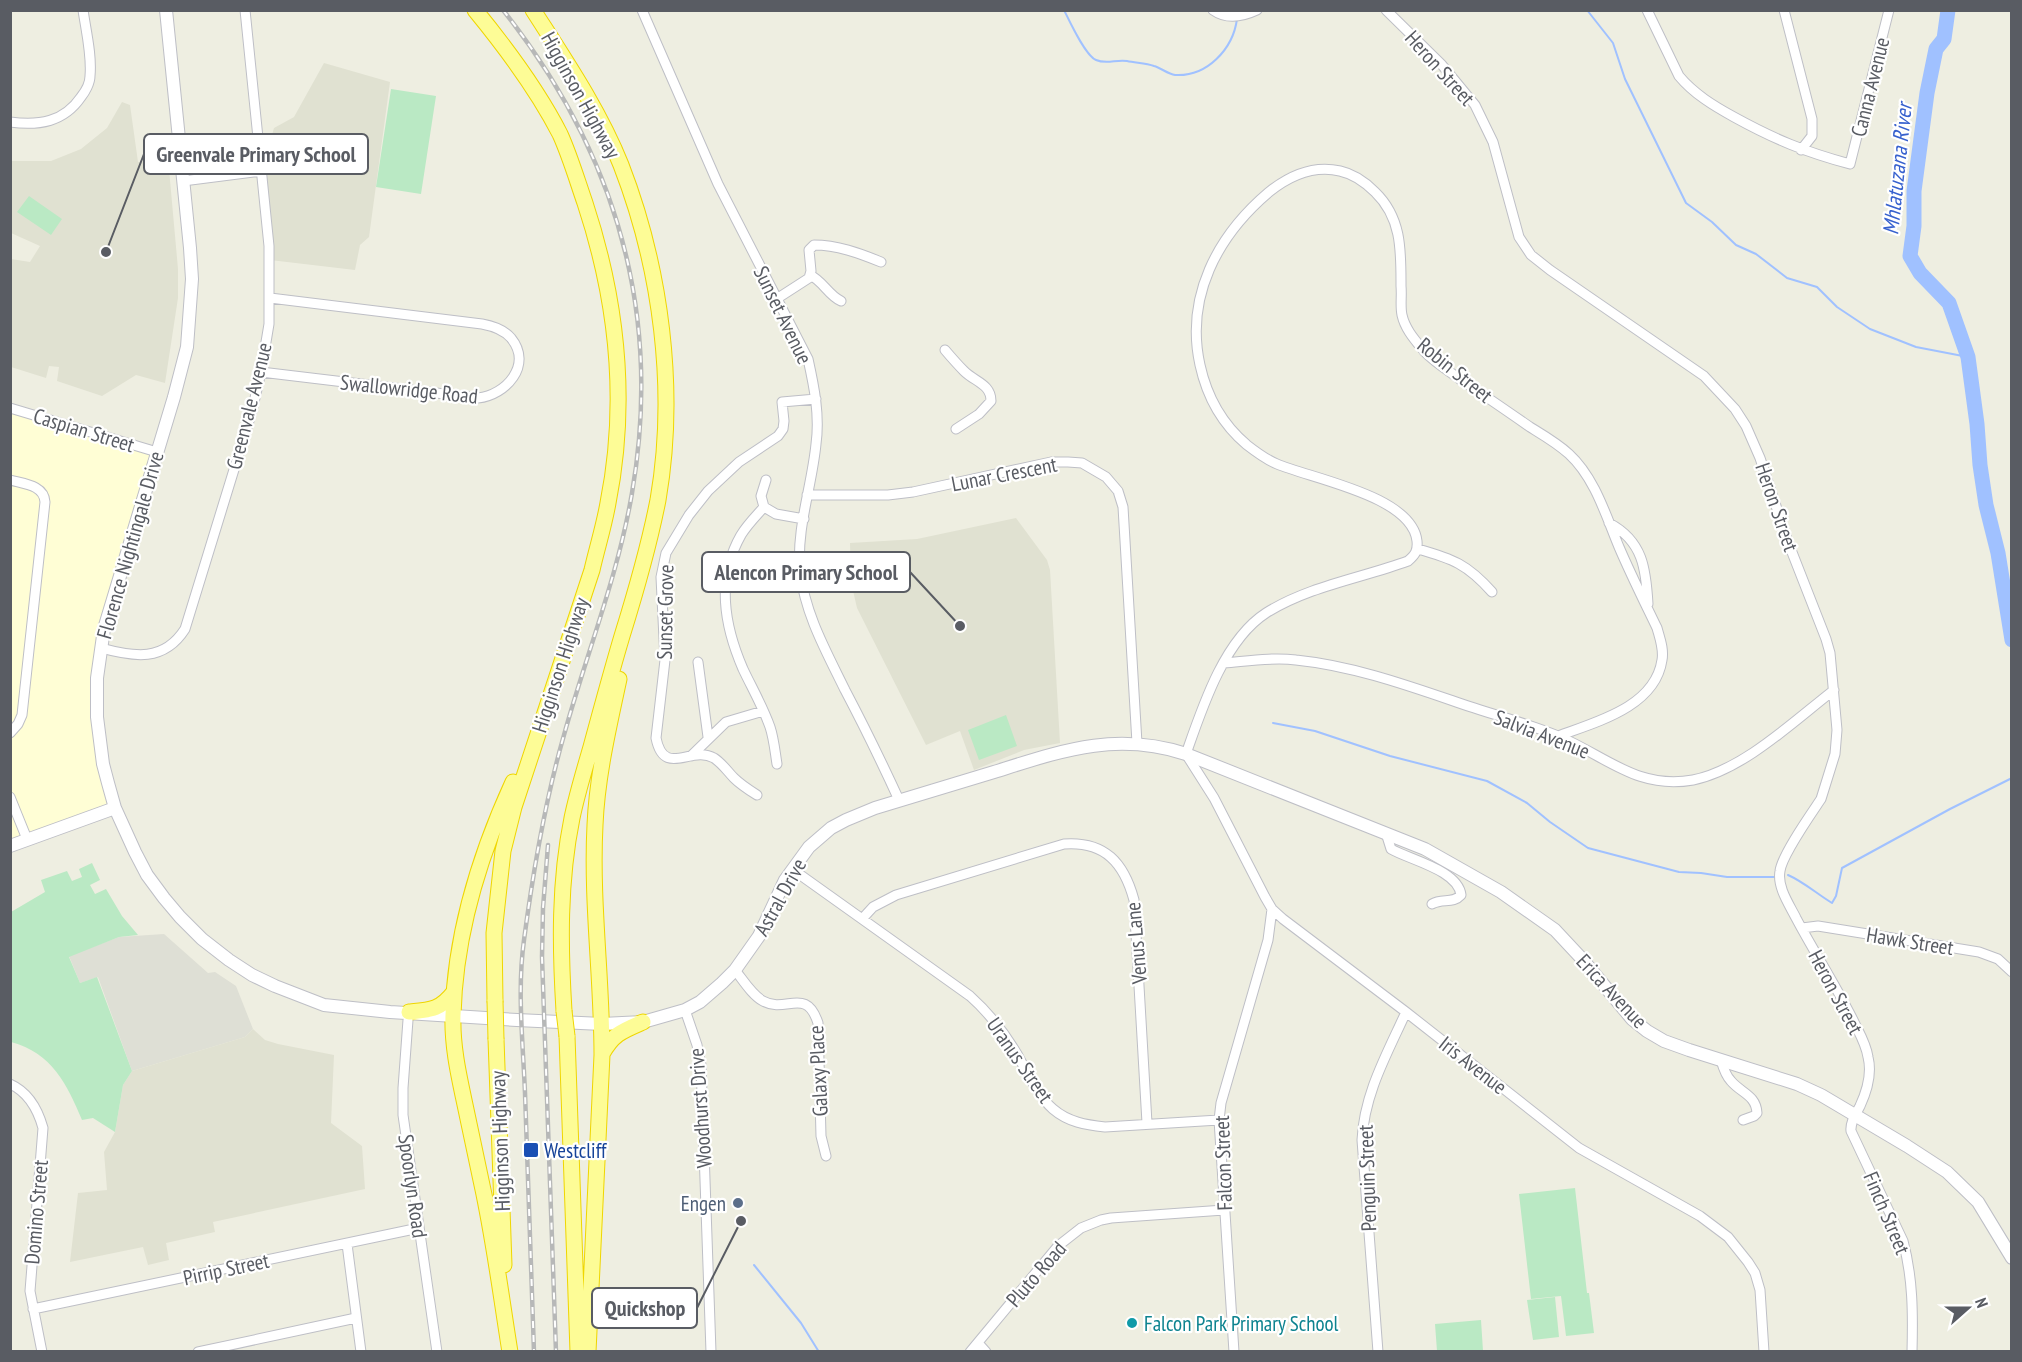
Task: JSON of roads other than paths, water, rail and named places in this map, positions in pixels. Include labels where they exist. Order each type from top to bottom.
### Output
[{"type":"highway","name":"Higginson Highway","points":[[475,10],[527,78],[561,137],[596,235],[609,289],[619,381],[618,425],[609,503],[592,570],[540,725],[503,850],[494,933],[496,1039],[510,1352]]},
{"type":"highway","name":"Higginson Highway","points":[[533,10],[598,117],[620,164],[635,206],[653,274],[664,347],[666,399],[658,498],[644,563],[572,818],[565,863],[560,942],[567,1036],[578,1352]]},
{"type":"highway","points":[[588,1352],[602,1055],[594,862],[595,823],[608,739],[644,563]]},
{"type":"highway","points":[[510,1352],[487,1205],[456,1057],[452,1016],[462,940],[473,891],[506,799],[540,725]]},
{"type":"highway","points":[[409,1016],[442,1006],[454,992]]},
{"type":"highway","points":[[602,1055],[609,1041],[616,1035],[643,1022]]},
{"type":"street","points":[[10,122],[44,123],[56,119],[75,106],[84,94],[90,79],[90,72],[83,10]]},
{"type":"street","name":"Florence Nightingale Drive","points":[[166,10],[192,279],[190,321],[182,369],[104,629],[97,678],[97,717],[103,764],[116,808],[147,875],[180,917],[202,939],[229,960],[252,975],[304,998],[357,1013],[452,1016]]},
{"type":"street","name":"Greenvale Avenue","points":[[101,648],[136,655],[157,653],[173,644],[184,629],[249,421],[261,372],[268,331],[269,246],[245,10]]},
{"type":"street","name":"Sunset Avenue","points":[[642,10],[718,184],[808,358],[816,399],[816,445],[807,495],[800,569],[807,607],[820,639],[899,800]]},
{"type":"street","points":[[1213,10],[1226,17],[1254,12]]},
{"type":"street","name":"Heron Street","points":[[1386,10],[1442,65],[1475,105],[1493,142],[1519,237],[1531,255],[1704,376],[1735,409],[1752,438],[1788,542],[1826,639],[1834,690],[1838,730],[1829,777],[1821,799],[1784,858],[1780,871],[1783,892],[1845,1004],[1868,1055],[1870,1069],[1868,1081],[1856,1115]]},
{"type":"street","points":[[1647,10],[1674,68],[1686,85],[1719,109],[1774,139],[1801,150],[1812,136],[1812,119],[1784,10]]},
{"type":"street","name":"Canna Avenue","points":[[1801,150],[1850,164],[1889,10]]},
{"type":"street","name":"Robin Street","points":[[1418,549],[1417,534],[1406,520],[1373,496],[1276,464],[1249,447],[1219,413],[1204,383],[1197,353],[1195,330],[1199,297],[1207,274],[1222,246],[1240,222],[1267,194],[1285,180],[1316,169],[1350,173],[1367,184],[1382,199],[1394,217],[1401,250],[1401,312],[1405,325],[1426,353],[1568,453],[1580,465],[1589,479],[1657,628],[1662,645],[1662,658],[1660,669],[1653,683],[1632,704],[1558,736]]},
{"type":"street","points":[[183,181],[261,171]]},
{"type":"street","points":[[810,275],[809,250],[814,245],[834,247],[880,262]]},
{"type":"street","points":[[778,298],[810,275]]},
{"type":"street","points":[[810,275],[816,278],[835,298],[842,301]]},
{"type":"street","name":"Swallowridge Road","points":[[261,372],[478,398],[490,397],[507,385],[519,365],[518,353],[511,338],[496,327],[489,325],[270,298]]},
{"type":"street","points":[[945,350],[966,373],[985,386],[991,394],[991,402],[979,414],[956,429]]},
{"type":"street","name":"Sunset Grove","points":[[758,795],[734,778],[714,758],[706,755],[671,759],[664,756],[658,748],[656,738],[665,660],[661,577],[666,553],[689,515],[708,491],[739,462],[778,436],[783,429],[782,402],[816,399]]},
{"type":"street","name":"Caspian Street","points":[[10,408],[157,452]]},
{"type":"street","name":"Lunar Crescent","points":[[807,495],[888,495],[913,492],[1051,462],[1082,463],[1106,477],[1118,491],[1123,507],[1137,743]]},
{"type":"street","points":[[10,480],[38,488],[45,497],[22,709],[18,724],[10,733]]},
{"type":"street","points":[[766,480],[761,496],[764,507],[776,514],[804,519]]},
{"type":"street","points":[[764,507],[747,525],[735,547],[725,584],[724,598],[730,629],[739,657],[771,728],[777,764]]},
{"type":"street","points":[[1609,523],[1624,531],[1641,558],[1645,572],[1648,609]]},
{"type":"street","points":[[1186,754],[1214,681],[1224,663],[1239,639],[1267,613],[1313,591],[1408,561],[1418,549],[1446,557],[1463,565],[1478,576],[1492,592]]},
{"type":"street","name":"Salvia Avenue","points":[[1224,663],[1277,659],[1298,660],[1421,690],[1558,736],[1639,777],[1656,782],[1695,779],[1732,766],[1834,690]]},
{"type":"street","points":[[698,662],[708,738]]},
{"type":"street","points":[[689,757],[732,719],[763,711]]},
{"type":"street","name":"Astral Drive","points":[[452,1016],[602,1024],[643,1022],[686,1010],[700,1002],[735,970],[759,936],[792,869],[809,847],[831,828],[861,813],[899,800],[1068,749],[1137,743],[1186,754]]},
{"type":"street","name":"Erica Avenue","points":[[1186,754],[1425,849],[1459,867],[1543,921],[1569,945],[1632,1019],[1647,1031],[1664,1041],[1797,1084],[1856,1115],[1958,1181],[1978,1202],[2012,1258]]},
{"type":"street","name":"Iris Avenue","points":[[1186,754],[1214,798],[1272,909],[1579,1148],[1700,1216],[1728,1237],[1748,1262],[1757,1281],[1762,1307],[1764,1352]]},
{"type":"street","points":[[10,797],[27,839]]},
{"type":"street","points":[[10,846],[116,808]]},
{"type":"street","points":[[1386,833],[1391,849],[1443,873],[1461,889],[1461,895],[1456,900],[1436,901],[1431,904]]},
{"type":"street","name":"Venus Lane","points":[[862,919],[873,907],[897,895],[1064,844],[1077,843],[1094,847],[1110,856],[1121,866],[1129,880],[1134,900],[1147,1124]]},
{"type":"street","name":"Uranus Street","points":[[792,869],[948,979],[986,1011],[1003,1032],[1031,1078],[1053,1108],[1068,1119],[1105,1128],[1219,1120]]},
{"type":"street","name":"Falcon Street","points":[[1234,1352],[1219,1120],[1221,1103],[1268,940],[1272,909]]},
{"type":"street","name":"Hawk Street","points":[[1802,928],[1818,926],[1979,952],[1998,959],[2012,972]]},
{"type":"street","name":"Galaxy Place","points":[[735,970],[764,1002],[804,1004],[812,1009],[818,1023],[821,1136],[826,1156]]},
{"type":"street","name":"Florence Nightingale Drive","points":[[336,1007],[409,1016]]},
{"type":"street","name":"Woodhurst Drive","points":[[686,1010],[698,1045],[701,1065],[711,1352]]},
{"type":"street","name":"Penguin Street","points":[[1378,1352],[1365,1186],[1363,1121],[1372,1087],[1406,1012]]},
{"type":"street","name":"Spoorlyn Road","points":[[409,1016],[403,1088],[404,1114],[437,1352]]},
{"type":"street","points":[[1721,1060],[1728,1078],[1744,1090],[1755,1103],[1757,1113],[1743,1120]]},
{"type":"street","name":"Domino Street","points":[[10,1084],[27,1096],[39,1115],[43,1128],[30,1291],[42,1352]]},
{"type":"street","name":"Finch Street","points":[[1856,1115],[1851,1126],[1854,1138],[1903,1241],[1907,1257],[1913,1305],[1912,1352]]},
{"type":"street","name":"Pluto Road","points":[[970,1352],[1058,1246],[1081,1228],[1112,1218],[1224,1210]]},
{"type":"street","name":"Pirrip Street","points":[[33,1310],[419,1228]]},
{"type":"street","points":[[347,1244],[362,1352]]},
{"type":"street","points":[[198,1352],[356,1318]]},
{"type":"street","points":[[978,1343],[986,1352]]},
{"type":"waterway","points":[[1064,10],[1083,45],[1096,60],[1148,64],[1175,75],[1198,71],[1217,59],[1230,41],[1237,19]]},
{"type":"waterway","points":[[1587,10],[1613,43],[1625,79],[1686,203],[1712,222],[1736,245],[1756,254],[1787,278],[1817,287],[1837,307],[1870,329],[1916,347],[1968,357]]},
{"type":"waterway","name":"Mhlatuzana River","points":[[1948,10],[1944,39],[1936,49],[1927,93],[1914,191],[1914,226],[1910,256],[1920,273],[1949,303],[1968,357],[1986,505],[1998,553],[2012,640]]},
{"type":"waterway","points":[[1273,723],[1315,731],[1390,756],[1487,781],[1527,803],[1588,848],[1679,872],[1727,877],[1774,877]]},
{"type":"waterway","points":[[1788,875],[1832,903],[1836,896],[1842,868],[2012,778]]},
{"type":"waterway","points":[[754,1265],[801,1323],[819,1352]]},
{"type":"railway","points":[[503,10],[542,64],[575,120],[602,178],[622,238],[635,299],[641,362],[640,426],[626,524],[619,555],[551,785],[536,863],[522,959],[521,1016],[534,1352]]},
{"type":"railway","points":[[548,845],[542,957],[556,1352]]},
{"type":"place","name":"Greenvale Primary School","points":[[106,252]]},
{"type":"place","name":"Alencon Primary School","points":[[960,626]]},
{"type":"place","name":"Westcliff","points":[[531,1150]]},
{"type":"place","name":"Engen","points":[[738,1203]]},
{"type":"place","name":"Quickshop","points":[[741,1221]]},
{"type":"place","name":"Falcon Park Primary School","points":[[1132,1323]]}]
